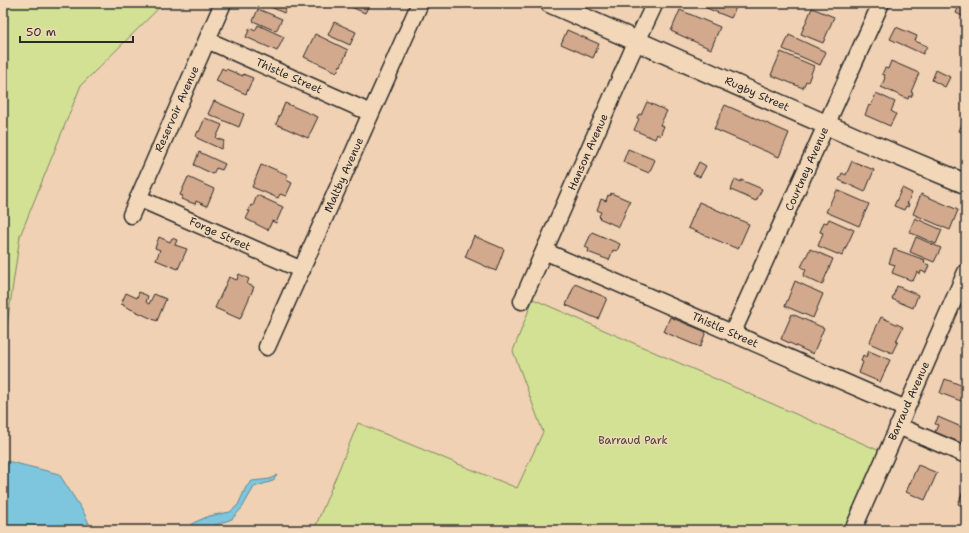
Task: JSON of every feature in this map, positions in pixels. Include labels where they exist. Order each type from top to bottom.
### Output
[{"type":"street","name":"Reservoir Avenue","points":[[131,215],[223,3]]},
{"type":"street","name":"Maltby Avenue","points":[[267,347],[420,3]]},
{"type":"street","name":"Rugby Street","points":[[550,3],[826,125],[966,184]]},
{"type":"street","name":"Hanson Avenue","points":[[522,301],[654,3]]},
{"type":"street","name":"Courtney Avenue","points":[[732,334],[880,3]]},
{"type":"street","name":"Thistle Street","points":[[207,40],[371,113]]},
{"type":"street","name":"Forge Street","points":[[138,198],[302,270]]},
{"type":"street","name":"Thistle Street","points":[[544,251],[906,409]]},
{"type":"street","name":"Barraud Avenue","points":[[853,530],[966,272]]},
{"type":"street","points":[[898,426],[966,455]]},
{"type":"green space","points":[[3,3],[164,3],[81,85],[20,236],[3,353]]},
{"type":"green space","name":"Barraud Park","points":[[533,299],[880,451],[845,530],[314,530],[358,423],[517,488],[543,432],[513,351]]},
{"type":"water","points":[[3,461],[59,474],[84,513],[92,530],[3,530]]},
{"type":"water","points":[[277,475],[273,481],[254,487],[242,508],[232,519],[201,530],[185,530],[193,523],[209,516],[230,512],[238,505],[246,487],[252,481],[270,479]]},
{"type":"building","points":[[262,3],[296,3],[294,6],[288,4],[284,13]]},
{"type":"building","points":[[342,3],[370,3],[365,13]]},
{"type":"building","points":[[694,3],[738,3],[731,18]]},
{"type":"building","points":[[845,3],[855,3],[854,6]]},
{"type":"building","points":[[960,3],[966,3],[966,18],[956,13]]},
{"type":"building","points":[[812,8],[834,17],[823,43],[801,34]]},
{"type":"building","points":[[258,9],[282,19],[276,31],[253,21]]},
{"type":"building","points":[[680,10],[720,27],[711,49],[671,31]]},
{"type":"building","points":[[334,22],[356,32],[350,45],[328,35]]},
{"type":"building","points":[[258,25],[284,37],[277,51],[246,37],[250,28],[255,31]]},
{"type":"building","points":[[896,27],[917,36],[915,41],[927,46],[923,54],[890,39]]},
{"type":"building","points":[[567,30],[599,44],[593,58],[561,44]]},
{"type":"building","points":[[315,34],[348,50],[337,72],[304,57]]},
{"type":"building","points":[[789,35],[826,52],[820,65],[783,49]]},
{"type":"building","points":[[781,52],[814,66],[808,82],[806,81],[803,88],[771,75]]},
{"type":"building","points":[[891,61],[919,73],[911,92],[913,93],[908,99],[881,87],[885,78],[885,75],[882,74],[885,68],[888,69]]},
{"type":"building","points":[[222,68],[253,78],[246,94],[216,81]]},
{"type":"building","points":[[936,70],[950,77],[945,87],[932,80]]},
{"type":"building","points":[[876,93],[895,102],[891,111],[896,114],[890,126],[865,115],[869,105],[871,106]]},
{"type":"building","points":[[214,101],[244,114],[239,127],[208,114]]},
{"type":"building","points":[[647,102],[667,111],[660,125],[664,126],[660,136],[657,134],[655,139],[634,130],[639,119],[637,118],[639,114],[641,115]]},
{"type":"building","points":[[285,103],[318,117],[308,138],[276,124]]},
{"type":"building","points":[[725,105],[789,133],[779,157],[714,129]]},
{"type":"building","points":[[966,115],[966,134],[959,131]]},
{"type":"building","points":[[205,118],[222,125],[216,138],[224,141],[221,149],[197,138],[196,136],[198,131],[199,132]]},
{"type":"building","points":[[628,149],[655,160],[649,173],[623,162]]},
{"type":"building","points":[[199,152],[225,164],[222,170],[216,168],[213,174],[194,165]]},
{"type":"building","points":[[852,161],[874,170],[865,192],[839,180],[842,173],[846,175]]},
{"type":"building","points":[[699,162],[706,166],[700,177],[693,174]]},
{"type":"building","points":[[261,165],[288,175],[286,180],[292,183],[286,196],[280,194],[278,198],[252,187]]},
{"type":"building","points":[[188,177],[214,189],[207,206],[196,201],[195,204],[181,199],[183,196],[180,195]]},
{"type":"building","points":[[735,179],[762,189],[756,201],[731,190]]},
{"type":"building","points":[[902,188],[912,193],[907,204],[909,204],[908,207],[906,206],[904,210],[894,206]]},
{"type":"building","points":[[837,190],[869,204],[859,226],[826,212]]},
{"type":"building","points":[[611,193],[630,201],[619,227],[599,218],[601,212],[597,210],[601,199],[606,201],[608,195],[610,196]]},
{"type":"building","points":[[921,194],[958,210],[950,230],[913,214]]},
{"type":"building","points":[[257,195],[283,207],[276,223],[272,221],[268,230],[246,219],[250,211],[248,211],[251,205],[253,206]]},
{"type":"building","points":[[699,202],[749,224],[738,249],[688,228]]},
{"type":"building","points":[[915,218],[942,230],[936,244],[909,232]]},
{"type":"building","points":[[829,219],[854,230],[842,256],[818,246],[823,233],[820,232],[824,222],[827,223]]},
{"type":"building","points":[[592,232],[620,244],[617,251],[613,250],[609,260],[588,252],[589,249],[585,247]]},
{"type":"building","points":[[474,236],[504,249],[496,271],[465,257]]},
{"type":"building","points":[[159,237],[170,242],[172,238],[177,240],[175,245],[187,249],[178,269],[156,260],[160,250],[155,248]]},
{"type":"building","points":[[916,237],[941,248],[934,262],[910,252]]},
{"type":"building","points":[[810,249],[833,259],[822,285],[803,276],[806,270],[801,267]]},
{"type":"building","points":[[894,249],[925,260],[924,263],[929,265],[926,273],[921,271],[920,274],[917,272],[913,281],[892,273],[895,265],[889,263]]},
{"type":"building","points":[[239,274],[249,279],[247,284],[254,287],[240,319],[215,308],[229,277],[237,280]]},
{"type":"building","points":[[795,281],[823,294],[813,318],[785,306]]},
{"type":"building","points":[[575,284],[607,298],[598,319],[566,305]]},
{"type":"building","points":[[897,286],[918,295],[913,308],[892,299]]},
{"type":"building","points":[[139,292],[148,296],[146,302],[149,304],[154,294],[166,299],[157,321],[121,304],[126,293],[137,298]]},
{"type":"building","points":[[792,314],[824,328],[813,354],[781,339]]},
{"type":"building","points":[[670,317],[706,332],[700,347],[664,332]]},
{"type":"building","points":[[881,317],[903,327],[892,353],[869,343]]},
{"type":"building","points":[[869,351],[890,360],[880,382],[859,373],[863,362],[861,361],[863,355],[866,357]]},
{"type":"building","points":[[945,379],[966,387],[966,403],[940,393]]},
{"type":"building","points":[[938,417],[966,429],[966,445],[935,432],[938,425],[935,424]]},
{"type":"building","points":[[918,465],[937,473],[925,500],[906,492]]},
{"type":"building","points":[[966,487],[966,508],[958,504]]}]
